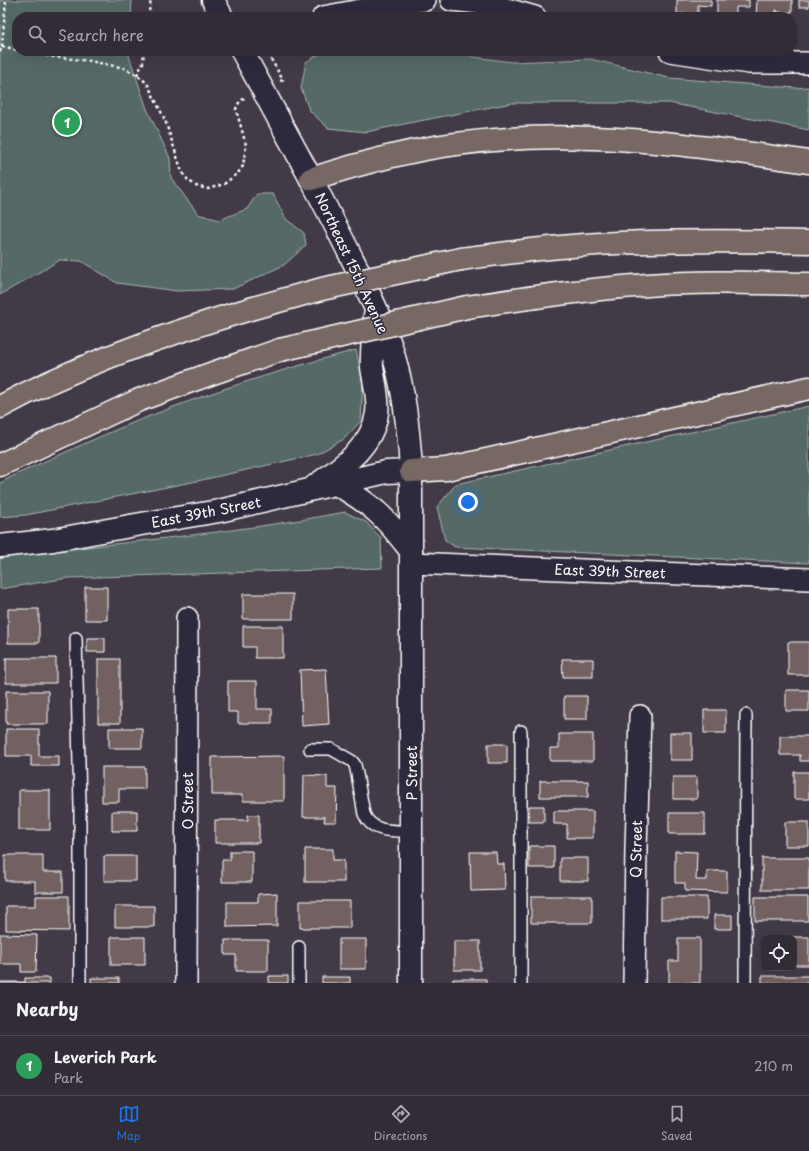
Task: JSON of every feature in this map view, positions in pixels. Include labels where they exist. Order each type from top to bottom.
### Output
[{"type":"highway","points":[[312,179],[363,163],[455,144],[522,138],[592,138],[664,143],[809,162]]},
{"type":"highway","points":[[0,407],[21,396],[137,346],[195,326],[322,289],[461,260],[538,249],[617,243],[716,241],[809,242]]},
{"type":"highway","points":[[1,465],[139,400],[280,350],[467,307],[573,291],[650,285],[714,283],[809,284]]},
{"type":"highway","points":[[411,471],[446,469],[809,388]]},
{"type":"main road","points":[[213,0],[219,12]]},
{"type":"main road","name":"Northeast 15th Avenue","points":[[245,56],[312,179],[346,245],[376,307],[394,355],[401,384],[408,430],[411,471],[411,557]]},
{"type":"main road","points":[[307,491],[353,457],[363,446],[374,424],[377,412],[377,398],[372,366],[376,307]]},
{"type":"main road","name":"East 39th Street","points":[[0,546],[53,540],[219,512],[386,472],[411,471]]},
{"type":"main road","points":[[336,484],[358,496],[387,520],[411,557]]},
{"type":"main road","name":"P Street","points":[[411,557],[411,983]]},
{"type":"street","points":[[350,12],[425,0]]},
{"type":"street","points":[[451,0],[489,4],[517,12]]},
{"type":"street","points":[[541,12],[542,0]]},
{"type":"street","points":[[703,56],[750,63],[809,63]]},
{"type":"street","name":"East 39th Street","points":[[411,557],[809,579]]},
{"type":"street","name":"O Street","points":[[186,983],[187,618]]},
{"type":"street","name":"Q Street","points":[[634,983],[640,716]]},
{"type":"lane","points":[[76,638],[80,805],[80,983]]},
{"type":"lane","points":[[746,715],[746,983]]},
{"type":"lane","points":[[521,731],[521,983]]},
{"type":"lane","points":[[310,749],[331,749],[352,761],[355,765],[364,814],[366,820],[370,824],[385,831],[411,831]]},
{"type":"lane","points":[[299,946],[299,983]]},
{"type":"path","points":[[0,52],[2,46],[6,0]]},
{"type":"path","points":[[149,12],[151,0]]},
{"type":"path","points":[[2,46],[12,49]]},
{"type":"path","points":[[49,56],[90,61],[124,68],[137,75],[147,83],[165,120],[182,172],[188,180],[196,186],[208,189],[224,184],[238,173],[243,166],[246,145],[243,129],[236,109],[240,101],[246,98]]},
{"type":"path","points":[[137,75],[143,63],[144,56]]},
{"type":"path","points":[[269,56],[283,80]]},
{"type":"green space","points":[[0,0],[132,0],[131,12],[12,12],[12,56],[129,56],[147,109],[170,158],[171,178],[198,214],[219,220],[247,209],[257,194],[273,194],[286,219],[304,233],[306,245],[284,265],[233,289],[177,291],[117,283],[81,261],[60,260],[0,295]]},
{"type":"green space","points":[[316,56],[472,56],[512,62],[590,59],[669,78],[796,88],[809,87],[809,130],[669,103],[512,103],[366,132],[328,128],[309,110],[301,88],[306,62]]},
{"type":"green space","points":[[356,350],[363,381],[361,421],[344,439],[317,454],[202,480],[26,515],[0,517],[0,483],[24,471],[101,436],[173,407],[245,382]]},
{"type":"green space","points":[[809,406],[809,563],[455,547],[445,540],[437,507],[456,484]]},
{"type":"green space","points":[[345,512],[366,522],[381,538],[382,568],[68,578],[0,589],[0,558],[216,532],[302,520]]},
{"type":"building","points":[[677,0],[711,0],[711,6],[698,5],[698,12],[677,12]]},
{"type":"building","points":[[717,0],[749,0],[749,7],[736,7],[736,12],[717,12]]},
{"type":"building","points":[[757,0],[792,0],[792,12],[777,12],[776,10],[776,12],[756,12]]},
{"type":"building","points":[[799,0],[809,0],[809,7],[799,7]]},
{"type":"building","points":[[85,587],[107,587],[107,620],[85,620]]},
{"type":"building","points":[[243,594],[293,594],[293,619],[243,619]]},
{"type":"building","points":[[8,609],[39,609],[39,643],[8,643]]},
{"type":"building","points":[[243,626],[283,626],[283,658],[255,658],[255,647],[243,647]]},
{"type":"building","points":[[87,638],[105,638],[105,652],[87,652]]},
{"type":"building","points":[[788,642],[809,642],[809,675],[788,675]]},
{"type":"building","points":[[6,658],[56,658],[56,683],[6,683]]},
{"type":"building","points":[[98,659],[120,659],[120,723],[98,723]]},
{"type":"building","points":[[562,659],[593,659],[593,677],[563,677]]},
{"type":"building","points":[[326,669],[329,724],[302,726],[300,670]]},
{"type":"building","points":[[228,681],[257,681],[257,709],[272,709],[272,723],[238,723],[238,712],[228,712]]},
{"type":"building","points":[[786,690],[809,690],[809,711],[786,711]]},
{"type":"building","points":[[6,691],[48,691],[48,724],[6,724]]},
{"type":"building","points":[[564,696],[587,696],[587,719],[564,719]]},
{"type":"building","points":[[704,710],[726,710],[726,733],[704,733]]},
{"type":"building","points":[[109,728],[142,728],[142,748],[109,748]]},
{"type":"building","points":[[6,729],[39,729],[39,756],[59,756],[59,766],[31,766],[31,756],[6,756]]},
{"type":"building","points":[[670,733],[692,733],[692,760],[670,760]]},
{"type":"building","points":[[559,734],[593,734],[593,761],[550,761],[550,748],[559,748]]},
{"type":"building","points":[[780,736],[809,736],[809,761],[800,761],[800,755],[780,755]]},
{"type":"building","points":[[488,744],[507,744],[507,763],[488,763]]},
{"type":"building","points":[[284,756],[284,801],[243,801],[243,795],[212,795],[212,757]]},
{"type":"building","points":[[102,767],[145,767],[145,789],[119,789],[119,802],[102,802]]},
{"type":"building","points":[[794,772],[809,772],[809,799],[794,799]]},
{"type":"building","points":[[304,775],[327,776],[327,788],[337,788],[336,822],[324,822],[325,817],[303,817]]},
{"type":"building","points":[[673,777],[697,777],[697,799],[673,799]]},
{"type":"building","points":[[540,781],[588,781],[588,797],[540,797]]},
{"type":"building","points":[[19,790],[50,790],[50,830],[19,830]]},
{"type":"building","points":[[529,806],[544,806],[544,822],[529,822]]},
{"type":"building","points":[[112,811],[137,811],[137,831],[112,831]]},
{"type":"building","points":[[554,811],[593,811],[593,838],[567,838],[567,824],[554,824]]},
{"type":"building","points":[[669,813],[705,813],[705,834],[669,834]]},
{"type":"building","points":[[248,815],[259,815],[259,843],[215,843],[215,820],[248,820]]},
{"type":"building","points":[[785,822],[809,822],[809,846],[785,846]]},
{"type":"building","points":[[529,846],[554,846],[554,868],[529,868]]},
{"type":"building","points":[[305,849],[333,849],[333,860],[344,860],[344,882],[305,882]]},
{"type":"building","points":[[230,851],[252,851],[252,882],[222,882],[222,860],[230,860]]},
{"type":"building","points":[[675,851],[697,852],[696,880],[707,880],[707,871],[727,871],[727,892],[685,891],[685,883],[675,883]]},
{"type":"building","points":[[470,852],[496,852],[497,864],[504,864],[505,890],[471,891]]},
{"type":"building","points":[[5,855],[43,855],[43,872],[63,872],[63,892],[35,892],[35,881],[5,881]]},
{"type":"building","points":[[104,856],[136,856],[136,881],[104,881]]},
{"type":"building","points":[[560,858],[588,858],[588,881],[560,881]]},
{"type":"building","points":[[762,858],[809,858],[809,890],[762,890]]},
{"type":"building","points":[[277,893],[277,926],[227,927],[227,902],[258,902],[258,894]]},
{"type":"building","points":[[36,896],[69,896],[69,931],[6,930],[6,906],[36,906]]},
{"type":"building","points":[[531,896],[592,896],[592,923],[531,923]]},
{"type":"building","points":[[661,897],[707,897],[707,919],[661,919]]},
{"type":"building","points":[[755,897],[808,897],[808,921],[755,921]]},
{"type":"building","points":[[300,901],[350,901],[350,928],[300,928]]},
{"type":"building","points":[[115,906],[154,906],[154,927],[115,927]]},
{"type":"building","points":[[714,915],[732,915],[732,929],[714,929]]},
{"type":"building","points":[[0,934],[37,935],[36,972],[21,972],[21,964],[0,964]]},
{"type":"building","points":[[111,937],[145,937],[145,965],[111,965]]},
{"type":"building","points":[[797,937],[809,937],[809,965],[797,965]]},
{"type":"building","points":[[678,938],[700,938],[700,983],[669,983],[669,961],[678,961]]},
{"type":"building","points":[[339,939],[366,939],[366,969],[339,969]]},
{"type":"building","points":[[225,940],[268,940],[268,971],[236,971],[236,955],[225,955]]},
{"type":"building","points":[[454,941],[480,941],[480,970],[454,970]]},
{"type":"building","points":[[269,976],[288,976],[288,983],[269,983]]},
{"type":"building","points":[[762,976],[809,976],[809,983],[762,983]]},
{"type":"building","points":[[322,977],[350,977],[350,983],[322,983]]},
{"type":"building","points":[[25,978],[50,978],[50,983],[1,983],[25,982]]},
{"type":"building","points":[[91,978],[119,978],[119,983],[91,983]]},
{"type":"building","points":[[453,979],[486,979],[486,983],[453,983]]},
{"type":"place","name":"Leverich Park","points":[[67,122]]}]
